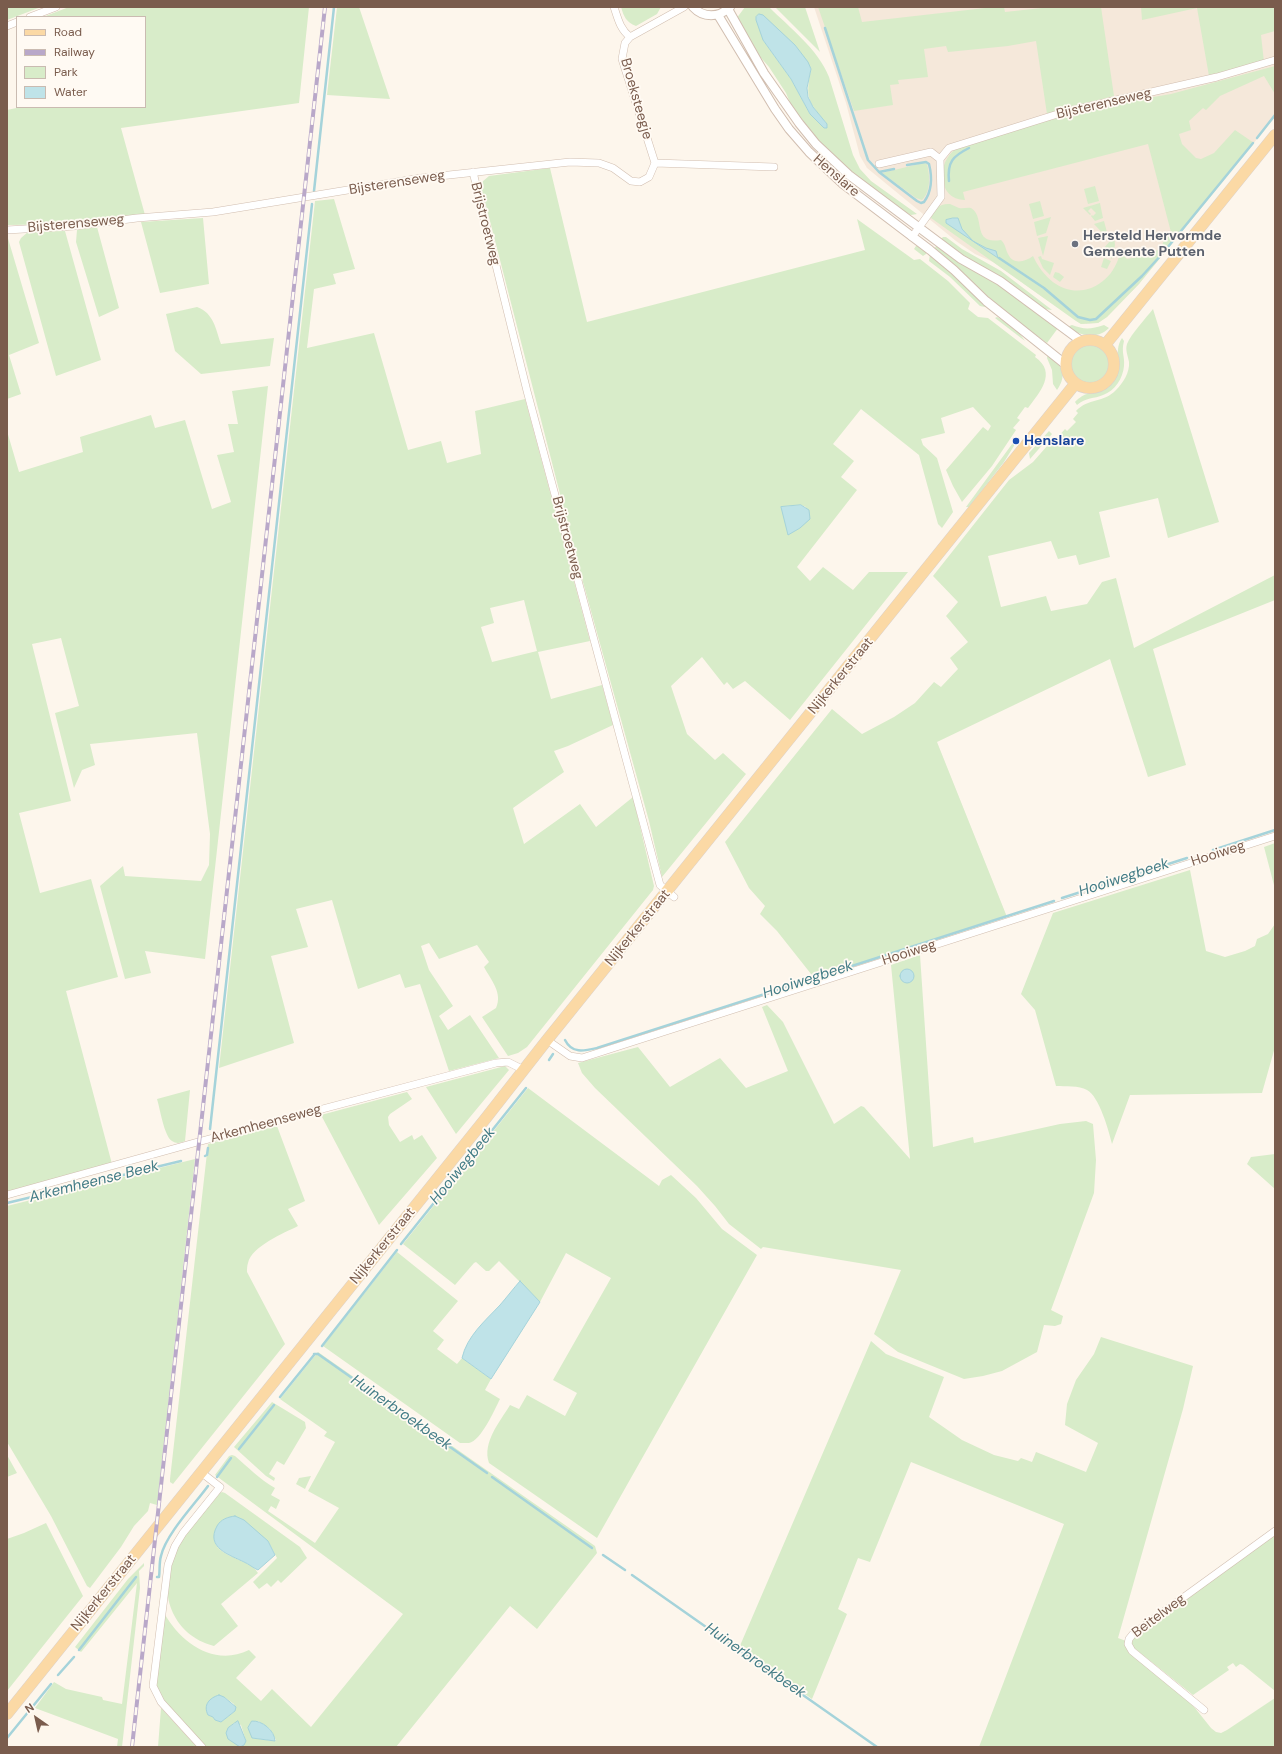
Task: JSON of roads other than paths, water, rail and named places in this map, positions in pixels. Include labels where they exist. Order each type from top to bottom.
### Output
[{"type":"main road","points":[[1105,345],[1275,136]]},
{"type":"main road","points":[[1094,340],[1105,345],[1112,353],[1115,364],[1112,375],[1106,383],[1096,388],[1085,389],[1075,384],[1066,372],[1065,364],[1067,354],[1073,346],[1081,341],[1094,340]]},
{"type":"main road","name":"Nijkerkerstraat","points":[[7,1714],[93,1600],[202,1473],[547,1040],[671,894],[1075,384]]},
{"type":"street","points":[[33,16],[56,7]]},
{"type":"street","name":"Broeksteegje","points":[[614,7],[623,32],[630,37]]},
{"type":"street","name":"Broeksteegje","points":[[655,163],[622,59],[625,43],[630,37],[684,7]]},
{"type":"street","points":[[693,7],[705,15],[718,15],[729,8]]},
{"type":"street","name":"Henslare","points":[[729,8],[764,73],[799,124],[816,144],[849,175],[961,260],[1000,281],[1081,341]]},
{"type":"street","name":"Henslare","points":[[718,15],[758,82],[789,129],[809,152],[843,184],[954,270],[986,300],[1065,364]]},
{"type":"street","name":"Bijsterenseweg","points":[[940,159],[949,148],[1064,112],[1217,77],[1275,60]]},
{"type":"street","points":[[879,164],[931,152],[940,159],[941,197],[912,237]]},
{"type":"street","name":"Bijsterenseweg","points":[[7,230],[75,226],[213,212],[391,183],[472,172],[570,162],[593,162],[613,168],[631,181],[640,182],[649,177],[655,163]]},
{"type":"street","points":[[655,163],[774,167]]},
{"type":"street","name":"Brijstroetweg","points":[[472,172],[527,391],[660,885],[671,894]]},
{"type":"street","name":"Hooiweg","points":[[547,1040],[570,1056],[582,1058],[1275,836]]},
{"type":"street","name":"Arkemheenseweg","points":[[7,1195],[194,1143],[496,1063],[508,1062],[524,1070]]},
{"type":"street","points":[[202,1473],[220,1487],[183,1533],[175,1546],[168,1565],[153,1686],[161,1702],[202,1747]]},
{"type":"street","name":"Beitelweg","points":[[1204,1710],[1132,1651],[1128,1644],[1129,1639],[1133,1634],[1275,1531]]},
{"type":"water","points":[[759,14],[763,15],[795,45],[808,62],[811,69],[807,88],[808,97],[813,107],[827,124],[827,128],[824,128],[810,114],[791,79],[763,40],[756,20],[756,17]]},
{"type":"water","points":[[958,218],[962,229],[973,241],[986,248],[996,251],[998,258],[946,223],[946,220]]},
{"type":"water","points":[[801,505],[809,510],[810,519],[800,528],[788,535],[781,507]]},
{"type":"water","points":[[907,969],[912,971],[914,976],[912,981],[907,983],[902,981],[900,976],[902,971]]},
{"type":"water","points":[[520,1281],[540,1302],[491,1379],[462,1358],[464,1350],[472,1336]]},
{"type":"water","points":[[235,1516],[244,1520],[268,1541],[275,1555],[258,1570],[221,1550],[214,1540],[214,1534],[217,1526],[225,1519]]},
{"type":"water","points":[[219,1695],[224,1697],[236,1707],[235,1711],[221,1722],[208,1715],[206,1708],[208,1702],[212,1698]]},
{"type":"water","points":[[238,1721],[246,1741],[244,1745],[240,1747],[228,1739],[226,1733],[228,1728]]},
{"type":"water","points":[[252,1721],[264,1724],[273,1734],[275,1741],[252,1738],[248,1728]]},
{"type":"waterway","points":[[314,191],[334,7]]},
{"type":"waterway","points":[[825,28],[868,160],[879,172],[917,201],[921,203],[924,202],[929,193],[931,183],[929,164],[926,162],[907,165]]},
{"type":"waterway","points":[[1257,138],[1275,115]]},
{"type":"waterway","points":[[999,258],[1044,288],[1078,317],[1090,320],[1096,319],[1142,276],[1163,253],[1253,143]]},
{"type":"waterway","points":[[949,181],[949,169],[952,160],[969,148]]},
{"type":"waterway","points":[[879,172],[894,169]]},
{"type":"waterway","points":[[210,1129],[312,204]]},
{"type":"waterway","name":"Hooiwegbeek","points":[[1213,850],[1275,830]]},
{"type":"waterway","name":"Hooiwegbeek","points":[[1062,898],[1187,858]]},
{"type":"waterway","name":"Hooiwegbeek","points":[[565,1040],[571,1048],[579,1050],[597,1048],[1054,901]]},
{"type":"waterway","name":"Hooiwegbeek","points":[[549,1060],[553,1054]]},
{"type":"waterway","name":"Hooiwegbeek","points":[[401,1244],[526,1088]]},
{"type":"waterway","name":"Arkemheense Beek","points":[[205,1156],[207,1155],[208,1148]]},
{"type":"waterway","name":"Arkemheense Beek","points":[[7,1203],[181,1161]]},
{"type":"waterway","name":"Hooiwegbeek","points":[[322,1346],[397,1250]]},
{"type":"waterway","name":"Huinerbroekbeek","points":[[314,1354],[318,1354],[487,1473]]},
{"type":"waterway","points":[[280,1397],[314,1355]]},
{"type":"waterway","points":[[239,1449],[274,1405]]},
{"type":"waterway","points":[[217,1477],[231,1458]]},
{"type":"waterway","name":"Huinerbroekbeek","points":[[492,1477],[592,1548]]},
{"type":"waterway","points":[[157,1577],[159,1577],[161,1556],[169,1538],[208,1486]]},
{"type":"waterway","name":"Huinerbroekbeek","points":[[603,1555],[625,1570]]},
{"type":"waterway","name":"Huinerbroekbeek","points":[[632,1575],[877,1747]]},
{"type":"waterway","points":[[79,1650],[136,1577]]},
{"type":"waterway","points":[[58,1675],[74,1657]]},
{"type":"waterway","points":[[7,1738],[51,1684]]},
{"type":"railway","points":[[132,1747],[325,7]]},
{"type":"place","name":"Hersteld Hervormde Gemeente Putten","points":[[1075,244]]},
{"type":"place","name":"Henslare","points":[[1016,441]]}]
